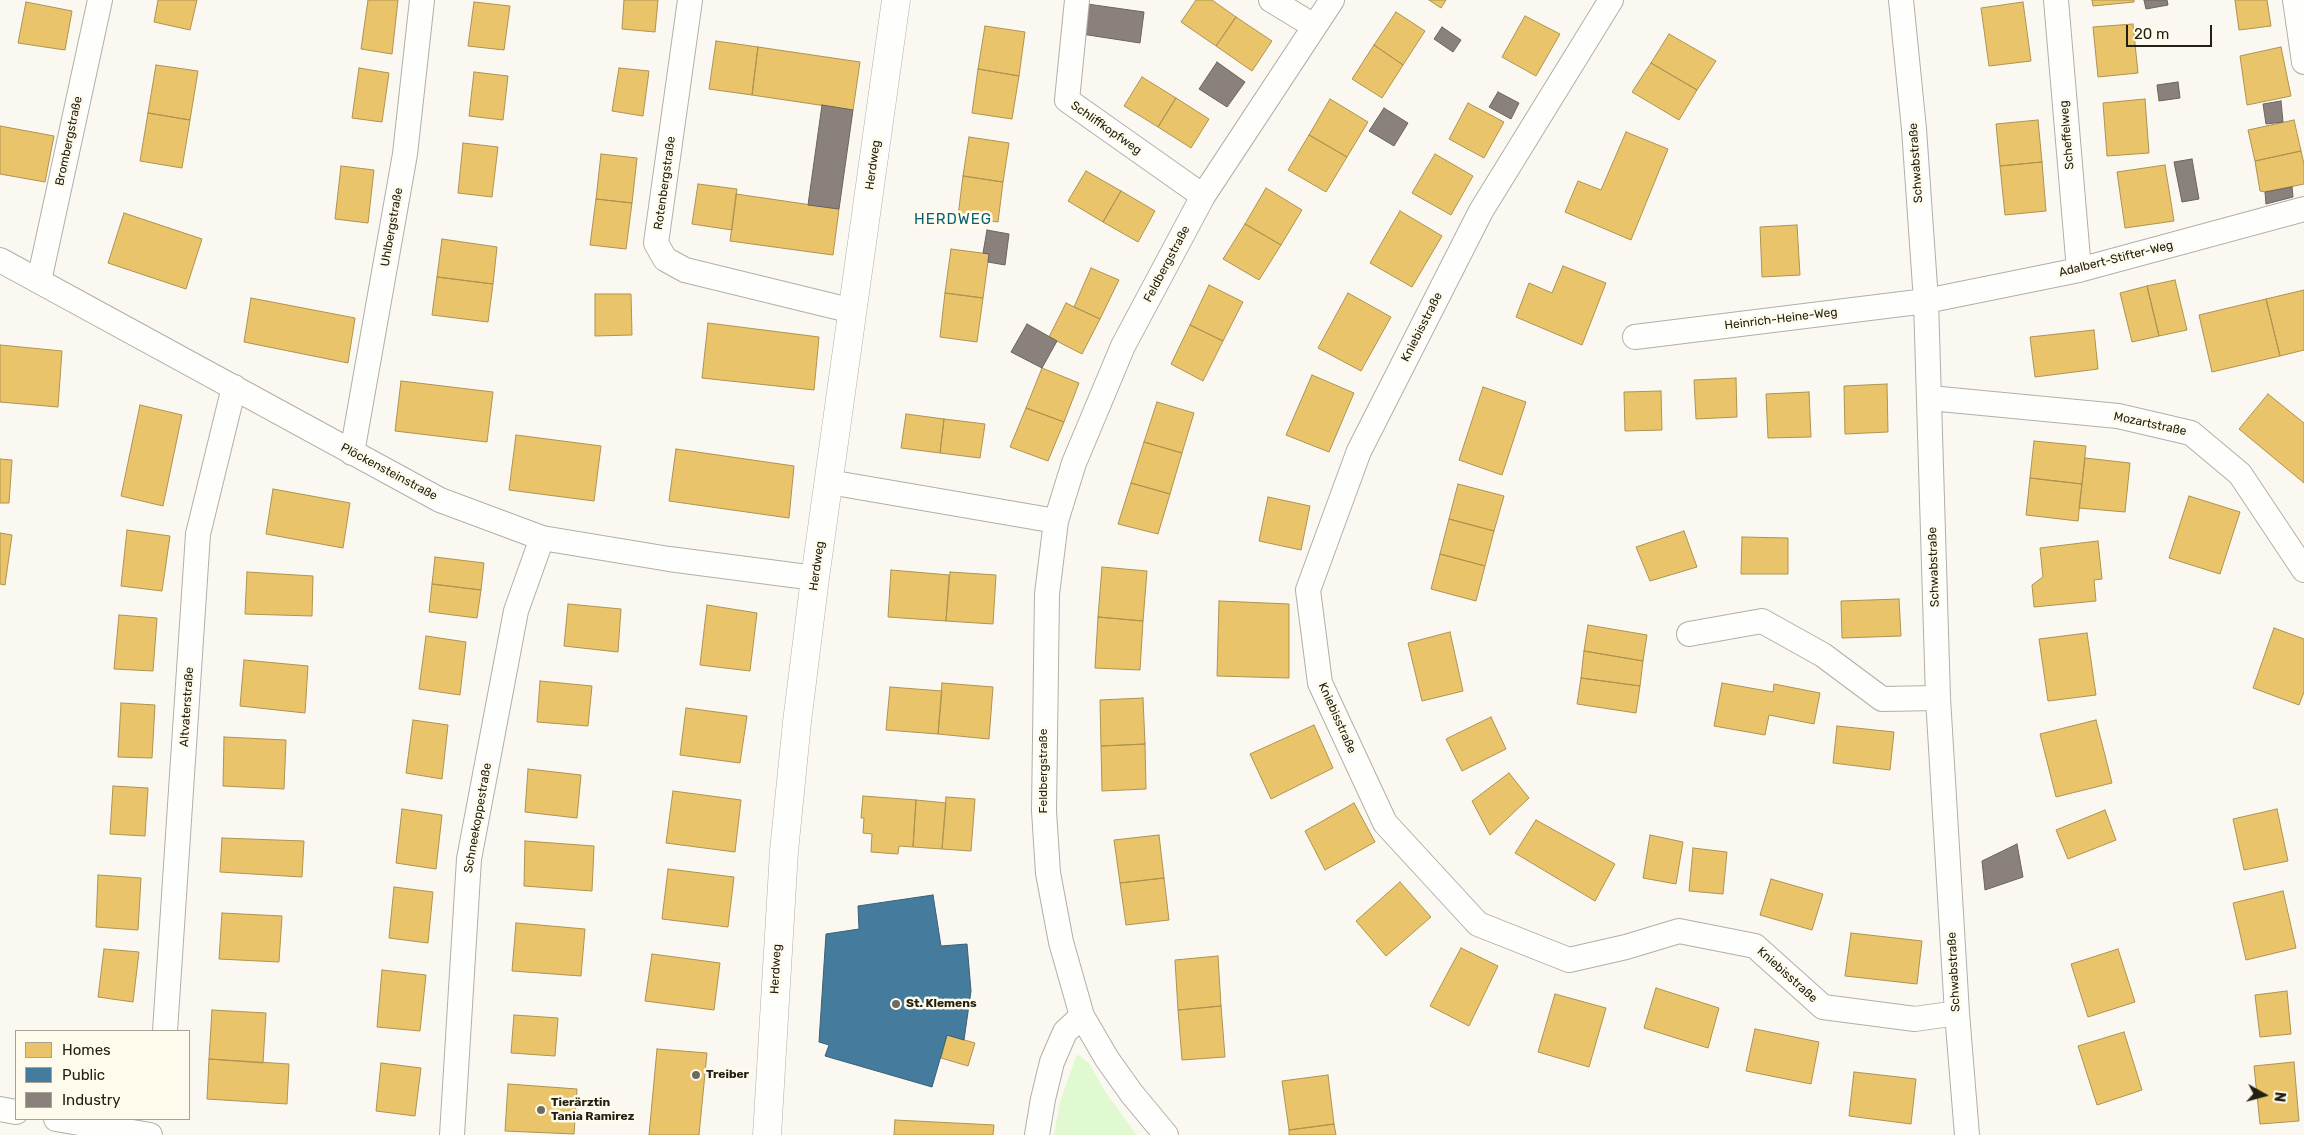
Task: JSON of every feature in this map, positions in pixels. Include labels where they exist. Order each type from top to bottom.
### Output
[{"type":"street","name":"Brombergstraße","points":[[39,281],[100,0]]},
{"type":"street","name":"Uhlbergstraße","points":[[352,453],[404,154],[422,0]]},
{"type":"street","name":"Rotenbergstraße","points":[[690,0],[656,243],[665,259],[685,270],[853,311]]},
{"type":"street","name":"Herdweg","points":[[767,1135],[784,851],[815,578],[896,0]]},
{"type":"street","name":"Schliffkopfweg","points":[[1077,0],[1067,100],[1203,196]]},
{"type":"street","points":[[1271,0],[1314,26]]},
{"type":"street","name":"Feldbergstraße","points":[[1166,1135],[1132,1094],[1107,1059],[1082,1016],[1061,942],[1051,890],[1044,811],[1047,594],[1056,522],[1074,463],[1123,346],[1203,196],[1332,0]]},
{"type":"street","name":"Kniebisstraße","points":[[1611,0],[1480,212],[1359,451],[1308,590],[1320,683],[1385,823],[1478,924],[1569,960],[1626,947],[1679,931],[1755,946],[1823,1007],[1915,1019],[1957,1013]]},
{"type":"street","name":"Schwabstraße","points":[[1901,0],[1914,129],[1926,301],[1938,698],[1957,1013],[1967,1135]]},
{"type":"street","name":"Scheffelweg","points":[[2056,0],[2079,270]]},
{"type":"street","points":[[2295,0],[2304,62]]},
{"type":"street","name":"Adalbert-Stifter-Weg","points":[[1926,301],[2079,270],[2304,209]]},
{"type":"street","name":"Plöckensteinstraße","points":[[0,260],[440,500],[542,538],[669,559],[815,578]]},
{"type":"street","name":"Heinrich-Heine-Weg","points":[[1635,338],[1926,301]]},
{"type":"street","name":"Altvaterstraße","points":[[166,1030],[198,534],[234,387]]},
{"type":"street","name":"Mozartstraße","points":[[1930,398],[2118,416],[2191,433],[2240,474],[2304,570]]},
{"type":"street","points":[[829,482],[1056,522]]},
{"type":"street","name":"Schneekoppestraße","points":[[452,1135],[469,859],[516,611],[542,538]]},
{"type":"street","points":[[1689,634],[1762,621],[1823,655],[1882,699],[1938,698]]},
{"type":"street","points":[[1037,1135],[1052,1062],[1065,1032],[1082,1016]]},
{"type":"street","points":[[0,1109],[15,1112]]},
{"type":"street","points":[[62,1120],[150,1135]]},
{"type":"street","points":[[159,1135],[160,1120]]},
{"type":"green space","points":[[1077,1054],[1089,1063],[1106,1093],[1137,1135],[1054,1135],[1060,1102]]},
{"type":"building: Homes","points":[[158,0],[197,0],[190,30],[154,22]]},
{"type":"building: Homes","points":[[368,0],[398,0],[392,54],[361,49]]},
{"type":"building: Homes","points":[[624,0],[658,0],[655,32],[622,29]]},
{"type":"building: Homes","points":[[1196,0],[1212,0],[1236,17],[1216,46],[1181,22]]},
{"type":"building: Homes","points":[[1429,0],[1446,0],[1441,8]]},
{"type":"building: Homes","points":[[2092,0],[2134,0],[2134,2],[2093,6]]},
{"type":"building: Homes","points":[[2235,0],[2267,0],[2271,26],[2239,30]]},
{"type":"building: Homes","points":[[26,2],[72,11],[65,50],[18,43]]},
{"type":"building: Homes","points":[[474,2],[510,6],[504,50],[468,46]]},
{"type":"building: Homes","points":[[2023,2],[2031,61],[1989,66],[1981,8]]},
{"type":"building: Homes","points":[[1396,12],[1425,31],[1403,65],[1374,45]]},
{"type":"building: Homes","points":[[1525,16],[1560,34],[1536,76],[1502,57]]},
{"type":"building: Homes","points":[[1236,17],[1272,41],[1252,71],[1216,46]]},
{"type":"building: Homes","points":[[2133,24],[2138,73],[2098,77],[2093,27]]},
{"type":"building: Homes","points":[[985,26],[1025,32],[1019,76],[978,69]]},
{"type":"building: Homes","points":[[1669,34],[1716,61],[1697,90],[1651,63]]},
{"type":"building: Homes","points":[[716,41],[758,47],[752,95],[709,89]]},
{"type":"building: Homes","points":[[1374,45],[1403,65],[1382,98],[1352,79]]},
{"type":"building: Homes","points":[[758,47],[860,62],[853,110],[752,95]]},
{"type":"building: Homes","points":[[2281,47],[2291,96],[2247,105],[2240,56]]},
{"type":"building: Homes","points":[[1651,63],[1697,90],[1679,120],[1632,92]]},
{"type":"building: Homes","points":[[156,65],[198,71],[190,120],[148,113]]},
{"type":"building: Homes","points":[[359,68],[389,73],[382,122],[352,118]]},
{"type":"building: Homes","points":[[619,68],[649,71],[643,116],[612,111]]},
{"type":"building: Homes","points":[[978,69],[1019,76],[1012,119],[972,113]]},
{"type":"building: Homes","points":[[474,72],[508,76],[503,120],[469,116]]},
{"type":"building: Homes","points":[[1142,77],[1176,98],[1158,127],[1124,106]]},
{"type":"building: Homes","points":[[1176,98],[1209,119],[1191,148],[1158,127]]},
{"type":"building: Homes","points":[[1330,99],[1368,122],[1347,157],[1309,135]]},
{"type":"building: Homes","points":[[2145,99],[2149,153],[2107,156],[2103,103]]},
{"type":"building: Homes","points":[[1468,103],[1504,122],[1484,158],[1449,139]]},
{"type":"building: Homes","points":[[148,113],[190,120],[182,168],[140,161]]},
{"type":"building: Homes","points":[[2038,120],[2042,162],[2000,166],[1996,124]]},
{"type":"building: Homes","points":[[2294,120],[2301,151],[2255,161],[2248,130]]},
{"type":"building: Homes","points":[[0,126],[54,136],[45,182],[0,174]]},
{"type":"building: Homes","points":[[1626,132],[1668,149],[1631,240],[1565,212],[1578,181],[1601,190]]},
{"type":"building: Homes","points":[[1309,135],[1347,157],[1326,192],[1288,170]]},
{"type":"building: Homes","points":[[969,137],[1009,143],[1003,182],[963,176]]},
{"type":"building: Homes","points":[[463,143],[498,147],[492,197],[458,193]]},
{"type":"building: Homes","points":[[2301,151],[2304,164],[2304,184],[2265,192],[2260,191],[2255,161]]},
{"type":"building: Homes","points":[[601,154],[637,158],[632,203],[596,199]]},
{"type":"building: Homes","points":[[1435,154],[1473,176],[1451,215],[1412,193]]},
{"type":"building: Homes","points":[[2042,162],[2046,211],[2005,215],[2000,166]]},
{"type":"building: Homes","points":[[2165,165],[2174,221],[2125,228],[2117,172]]},
{"type":"building: Homes","points":[[341,166],[374,170],[368,223],[335,219]]},
{"type":"building: Homes","points":[[1086,171],[1121,191],[1103,222],[1068,201]]},
{"type":"building: Homes","points":[[963,176],[1003,182],[998,222],[958,216]]},
{"type":"building: Homes","points":[[698,184],[737,189],[732,230],[692,224]]},
{"type":"building: Homes","points":[[1266,188],[1302,210],[1281,245],[1245,224]]},
{"type":"building: Homes","points":[[1121,191],[1155,211],[1138,242],[1103,222]]},
{"type":"building: Homes","points":[[736,194],[839,209],[833,255],[730,241]]},
{"type":"building: Homes","points":[[596,199],[632,203],[626,249],[590,245]]},
{"type":"building: Homes","points":[[1400,211],[1442,236],[1412,287],[1370,263]]},
{"type":"building: Homes","points":[[124,213],[202,239],[186,289],[108,263]]},
{"type":"building: Homes","points":[[1245,224],[1281,245],[1259,280],[1223,259]]},
{"type":"building: Homes","points":[[1797,225],[1800,275],[1762,277],[1760,227]]},
{"type":"building: Homes","points":[[442,239],[497,247],[493,284],[437,277]]},
{"type":"building: Homes","points":[[951,249],[989,254],[983,298],[945,293]]},
{"type":"building: Homes","points":[[1563,266],[1606,283],[1582,345],[1516,317],[1529,283],[1552,293]]},
{"type":"building: Homes","points":[[1091,268],[1119,280],[1100,319],[1074,307]]},
{"type":"building: Homes","points":[[437,277],[493,284],[488,322],[432,315]]},
{"type":"building: Homes","points":[[2175,280],[2187,330],[2159,336],[2147,286]]},
{"type":"building: Homes","points":[[1209,285],[1243,302],[1223,341],[1190,325]]},
{"type":"building: Homes","points":[[2147,286],[2159,336],[2132,342],[2120,293]]},
{"type":"building: Homes","points":[[2304,290],[2304,350],[2280,356],[2266,299]]},
{"type":"building: Homes","points":[[945,293],[983,298],[977,342],[940,337]]},
{"type":"building: Homes","points":[[1348,293],[1391,317],[1361,371],[1318,348]]},
{"type":"building: Homes","points":[[595,294],[631,294],[632,335],[595,336]]},
{"type":"building: Homes","points":[[251,298],[355,318],[348,363],[244,342]]},
{"type":"building: Homes","points":[[2266,299],[2280,356],[2212,372],[2199,315]]},
{"type":"building: Homes","points":[[1066,303],[1100,319],[1082,354],[1049,337]]},
{"type":"building: Homes","points":[[708,323],[819,337],[814,390],[702,378]]},
{"type":"building: Homes","points":[[1190,325],[1223,341],[1203,381],[1171,364]]},
{"type":"building: Homes","points":[[2094,330],[2098,369],[2035,377],[2030,337]]},
{"type":"building: Homes","points":[[0,345],[62,351],[58,407],[0,402]]},
{"type":"building: Homes","points":[[1042,368],[1079,383],[1064,422],[1026,408]]},
{"type":"building: Homes","points":[[1312,375],[1354,393],[1329,452],[1286,435]]},
{"type":"building: Homes","points":[[1736,378],[1737,417],[1696,419],[1694,380]]},
{"type":"building: Homes","points":[[401,381],[493,392],[487,442],[395,431]]},
{"type":"building: Homes","points":[[1887,384],[1888,432],[1845,434],[1844,386]]},
{"type":"building: Homes","points":[[1483,387],[1526,402],[1502,475],[1459,460]]},
{"type":"building: Homes","points":[[1661,391],[1662,430],[1625,431],[1624,392]]},
{"type":"building: Homes","points":[[1809,392],[1811,437],[1768,438],[1766,394]]},
{"type":"building: Homes","points":[[2268,394],[2304,423],[2304,483],[2239,429]]},
{"type":"building: Homes","points":[[1157,402],[1194,413],[1182,453],[1144,442]]},
{"type":"building: Homes","points":[[140,405],[182,415],[163,506],[121,496]]},
{"type":"building: Homes","points":[[1026,408],[1064,422],[1048,461],[1010,447]]},
{"type":"building: Homes","points":[[906,414],[944,419],[940,453],[901,448]]},
{"type":"building: Homes","points":[[944,419],[985,424],[980,458],[940,453]]},
{"type":"building: Homes","points":[[516,435],[601,446],[594,501],[509,490]]},
{"type":"building: Homes","points":[[2034,441],[2086,446],[2082,484],[2030,478]]},
{"type":"building: Homes","points":[[1144,442],[1182,453],[1170,494],[1131,483]]},
{"type":"building: Homes","points":[[676,449],[794,466],[789,518],[669,501]]},
{"type":"building: Homes","points":[[2085,458],[2130,463],[2125,512],[2079,508]]},
{"type":"building: Homes","points":[[0,459],[12,460],[9,503],[0,503]]},
{"type":"building: Homes","points":[[2030,478],[2082,484],[2078,521],[2026,515]]},
{"type":"building: Homes","points":[[1131,483],[1170,494],[1158,534],[1118,524]]},
{"type":"building: Homes","points":[[1458,484],[1504,496],[1494,531],[1449,519]]},
{"type":"building: Homes","points":[[273,489],[350,503],[343,548],[266,534]]},
{"type":"building: Homes","points":[[2189,496],[2240,512],[2220,574],[2169,558]]},
{"type":"building: Homes","points":[[1268,497],[1310,506],[1301,550],[1259,541]]},
{"type":"building: Homes","points":[[1449,519],[1494,531],[1485,566],[1440,554]]},
{"type":"building: Homes","points":[[127,530],[170,536],[162,591],[121,586]]},
{"type":"building: Homes","points":[[1684,531],[1697,567],[1650,581],[1636,547]]},
{"type":"building: Homes","points":[[0,533],[12,535],[5,585],[0,584]]},
{"type":"building: Homes","points":[[1742,537],[1788,538],[1788,574],[1741,574]]},
{"type":"building: Homes","points":[[2098,541],[2102,579],[2094,580],[2096,601],[2034,607],[2032,585],[2043,577],[2040,548]]},
{"type":"building: Homes","points":[[1440,554],[1485,566],[1476,601],[1431,589]]},
{"type":"building: Homes","points":[[435,557],[484,563],[481,590],[432,584]]},
{"type":"building: Homes","points":[[1102,567],[1147,571],[1143,621],[1098,617]]},
{"type":"building: Homes","points":[[891,570],[949,575],[946,621],[888,617]]},
{"type":"building: Homes","points":[[247,572],[313,576],[312,616],[245,614]]},
{"type":"building: Homes","points":[[950,572],[996,575],[993,624],[946,621]]},
{"type":"building: Homes","points":[[432,584],[481,590],[477,618],[429,612]]},
{"type":"building: Homes","points":[[1899,599],[1901,636],[1842,638],[1841,601]]},
{"type":"building: Homes","points":[[1219,601],[1289,604],[1289,678],[1217,676]]},
{"type":"building: Homes","points":[[568,604],[621,609],[618,652],[564,646]]},
{"type":"building: Homes","points":[[707,605],[757,613],[750,671],[700,665]]},
{"type":"building: Homes","points":[[119,615],[157,618],[153,671],[114,669]]},
{"type":"building: Homes","points":[[1098,617],[1143,621],[1140,670],[1095,668]]},
{"type":"building: Homes","points":[[1588,625],[1647,635],[1643,661],[1584,651]]},
{"type":"building: Homes","points":[[2274,628],[2304,639],[2304,692],[2299,705],[2253,688]]},
{"type":"building: Homes","points":[[1450,632],[1463,691],[1422,701],[1408,643]]},
{"type":"building: Homes","points":[[2087,633],[2096,695],[2048,701],[2039,639]]},
{"type":"building: Homes","points":[[426,636],[466,642],[460,695],[419,689]]},
{"type":"building: Homes","points":[[1584,651],[1643,661],[1640,686],[1581,678]]},
{"type":"building: Homes","points":[[244,660],[308,666],[305,713],[240,706]]},
{"type":"building: Homes","points":[[1581,678],[1640,686],[1636,713],[1577,704]]},
{"type":"building: Homes","points":[[540,681],[592,686],[588,726],[537,722]]},
{"type":"building: Homes","points":[[942,683],[993,687],[989,739],[938,734]]},
{"type":"building: Homes","points":[[1722,683],[1773,692],[1774,684],[1820,693],[1814,724],[1769,715],[1765,735],[1714,726]]},
{"type":"building: Homes","points":[[890,687],[942,691],[938,734],[886,730]]},
{"type":"building: Homes","points":[[1143,698],[1145,744],[1101,746],[1100,700]]},
{"type":"building: Homes","points":[[121,703],[155,705],[152,758],[118,757]]},
{"type":"building: Homes","points":[[686,708],[747,716],[740,763],[680,755]]},
{"type":"building: Homes","points":[[1491,717],[1506,749],[1462,771],[1446,739]]},
{"type":"building: Homes","points":[[413,720],[448,725],[442,779],[406,773]]},
{"type":"building: Homes","points":[[2096,720],[2112,783],[2056,797],[2040,734]]},
{"type":"building: Homes","points":[[1314,725],[1333,768],[1271,799],[1250,754]]},
{"type":"building: Homes","points":[[1837,726],[1894,732],[1890,770],[1833,763]]},
{"type":"building: Homes","points":[[224,737],[286,740],[284,789],[223,786]]},
{"type":"building: Homes","points":[[1145,744],[1146,789],[1102,791],[1101,746]]},
{"type":"building: Homes","points":[[528,769],[581,775],[577,818],[525,812]]},
{"type":"building: Homes","points":[[1509,773],[1529,798],[1490,835],[1472,801]]},
{"type":"building: Homes","points":[[113,786],[148,788],[145,836],[110,834]]},
{"type":"building: Homes","points":[[673,791],[741,800],[735,852],[666,843]]},
{"type":"building: Homes","points":[[863,796],[916,800],[913,847],[899,846],[898,854],[871,852],[872,834],[863,833],[864,818],[861,818]]},
{"type":"building: Homes","points":[[946,797],[975,799],[971,851],[942,849]]},
{"type":"building: Homes","points":[[916,800],[946,803],[942,849],[913,847]]},
{"type":"building: Homes","points":[[1354,803],[1375,842],[1325,870],[1305,831]]},
{"type":"building: Homes","points":[[402,809],[442,815],[436,869],[396,863]]},
{"type":"building: Homes","points":[[2277,809],[2288,861],[2244,870],[2233,819]]},
{"type":"building: Homes","points":[[2105,810],[2116,840],[2068,859],[2056,830]]},
{"type":"building: Homes","points":[[1536,820],[1615,864],[1595,901],[1515,853]]},
{"type":"building: Homes","points":[[1159,835],[1164,878],[1120,883],[1114,840]]},
{"type":"building: Homes","points":[[1650,835],[1683,842],[1676,884],[1643,878]]},
{"type":"building: Homes","points":[[222,838],[304,841],[302,877],[220,872]]},
{"type":"building: Homes","points":[[525,841],[594,846],[592,891],[524,886]]},
{"type":"building: Homes","points":[[1693,848],[1727,852],[1723,894],[1689,891]]},
{"type":"building: Homes","points":[[668,869],[734,877],[728,927],[662,919]]},
{"type":"building: Homes","points":[[98,875],[141,878],[138,930],[96,927]]},
{"type":"building: Homes","points":[[1164,878],[1169,920],[1126,925],[1120,883]]},
{"type":"building: Homes","points":[[1771,879],[1823,894],[1812,930],[1760,915]]},
{"type":"building: Homes","points":[[1400,882],[1431,917],[1386,956],[1356,921]]},
{"type":"building: Homes","points":[[394,887],[433,892],[428,943],[389,938]]},
{"type":"building: Homes","points":[[2283,891],[2296,948],[2246,960],[2233,903]]},
{"type":"building: Homes","points":[[222,913],[282,916],[279,962],[219,959]]},
{"type":"building: Homes","points":[[516,923],[585,929],[581,976],[512,971]]},
{"type":"building: Homes","points":[[1851,933],[1922,941],[1917,984],[1845,976]]},
{"type":"building: Homes","points":[[1461,948],[1498,966],[1469,1026],[1430,1006]]},
{"type":"building: Homes","points":[[104,949],[139,952],[133,1002],[98,997]]},
{"type":"building: Homes","points":[[2118,949],[2135,1002],[2088,1017],[2071,964]]},
{"type":"building: Homes","points":[[652,954],[720,963],[714,1010],[645,1001]]},
{"type":"building: Homes","points":[[1218,956],[1221,1006],[1178,1010],[1175,960]]},
{"type":"building: Homes","points":[[382,970],[426,975],[420,1031],[377,1027]]},
{"type":"building: Homes","points":[[1656,988],[1719,1008],[1708,1048],[1644,1028]]},
{"type":"building: Homes","points":[[2287,991],[2291,1034],[2260,1037],[2255,995]]},
{"type":"building: Homes","points":[[1555,994],[1606,1008],[1589,1067],[1538,1052]]},
{"type":"building: Homes","points":[[1221,1006],[1225,1057],[1182,1060],[1178,1010]]},
{"type":"building: Homes","points":[[212,1010],[266,1013],[263,1063],[209,1059]]},
{"type":"building: Homes","points":[[514,1015],[558,1018],[555,1056],[511,1053]]},
{"type":"building: Homes","points":[[1755,1029],[1819,1042],[1811,1084],[1746,1071]]},
{"type":"building: Homes","points":[[2124,1032],[2142,1090],[2097,1105],[2078,1046]]},
{"type":"building: Homes","points":[[947,1035],[975,1043],[968,1066],[941,1058]]},
{"type":"building: Homes","points":[[657,1049],[707,1053],[699,1135],[649,1135]]},
{"type":"building: Homes","points":[[209,1059],[289,1064],[287,1104],[207,1099]]},
{"type":"building: Homes","points":[[2294,1062],[2299,1121],[2260,1124],[2254,1066]]},
{"type":"building: Homes","points":[[381,1063],[421,1068],[415,1116],[376,1111]]},
{"type":"building: Homes","points":[[1854,1072],[1916,1079],[1911,1124],[1849,1116]]},
{"type":"building: Homes","points":[[1328,1075],[1334,1124],[1289,1130],[1282,1081]]},
{"type":"building: Homes","name":"Tierärztin Tania Ramirez","points":[[508,1084],[577,1089],[574,1134],[505,1131]]},
{"type":"building: Homes","points":[[895,1120],[994,1125],[993,1135],[894,1135]]},
{"type":"building: Homes","points":[[1334,1124],[1336,1135],[1289,1135],[1289,1130]]},
{"type":"building: Public","name":"St. Klemens","points":[[933,895],[941,946],[967,944],[971,991],[964,1040],[947,1035],[932,1087],[825,1056],[829,1045],[819,1042],[826,934],[859,929],[858,906]]},
{"type":"building: Industry","points":[[2144,0],[2167,0],[2168,5],[2146,9]]},
{"type":"building: Industry","points":[[1080,3],[1144,12],[1140,43],[1075,33]]},
{"type":"building: Industry","points":[[1442,27],[1461,40],[1453,52],[1434,39]]},
{"type":"building: Industry","points":[[1217,62],[1245,82],[1227,107],[1199,89]]},
{"type":"building: Industry","points":[[2178,82],[2180,98],[2159,101],[2157,85]]},
{"type":"building: Industry","points":[[1498,92],[1519,103],[1511,119],[1489,107]]},
{"type":"building: Industry","points":[[2281,101],[2283,122],[2266,124],[2263,104]]},
{"type":"building: Industry","points":[[822,105],[853,110],[839,209],[808,205]]},
{"type":"building: Industry","points":[[1384,108],[1408,123],[1394,146],[1369,131]]},
{"type":"building: Industry","points":[[2192,159],[2199,199],[2182,202],[2174,162]]},
{"type":"building: Industry","points":[[2292,187],[2293,197],[2266,204],[2265,192]]},
{"type":"building: Industry","points":[[987,230],[1009,234],[1005,265],[988,262],[989,254],[983,253]]},
{"type":"building: Industry","points":[[1027,324],[1057,341],[1042,368],[1011,352]]},
{"type":"building: Industry","points":[[2017,844],[2023,877],[1985,890],[1982,861]]},
{"type":"place","name":"St. Klemens","points":[[896,1004]]},
{"type":"place","name":"Treiber","points":[[696,1075]]},
{"type":"place","name":"Tierärztin Tania Ramirez","points":[[541,1110]]},
{"type":"district","name":"HERDWEG","points":[[953,220]]}]
